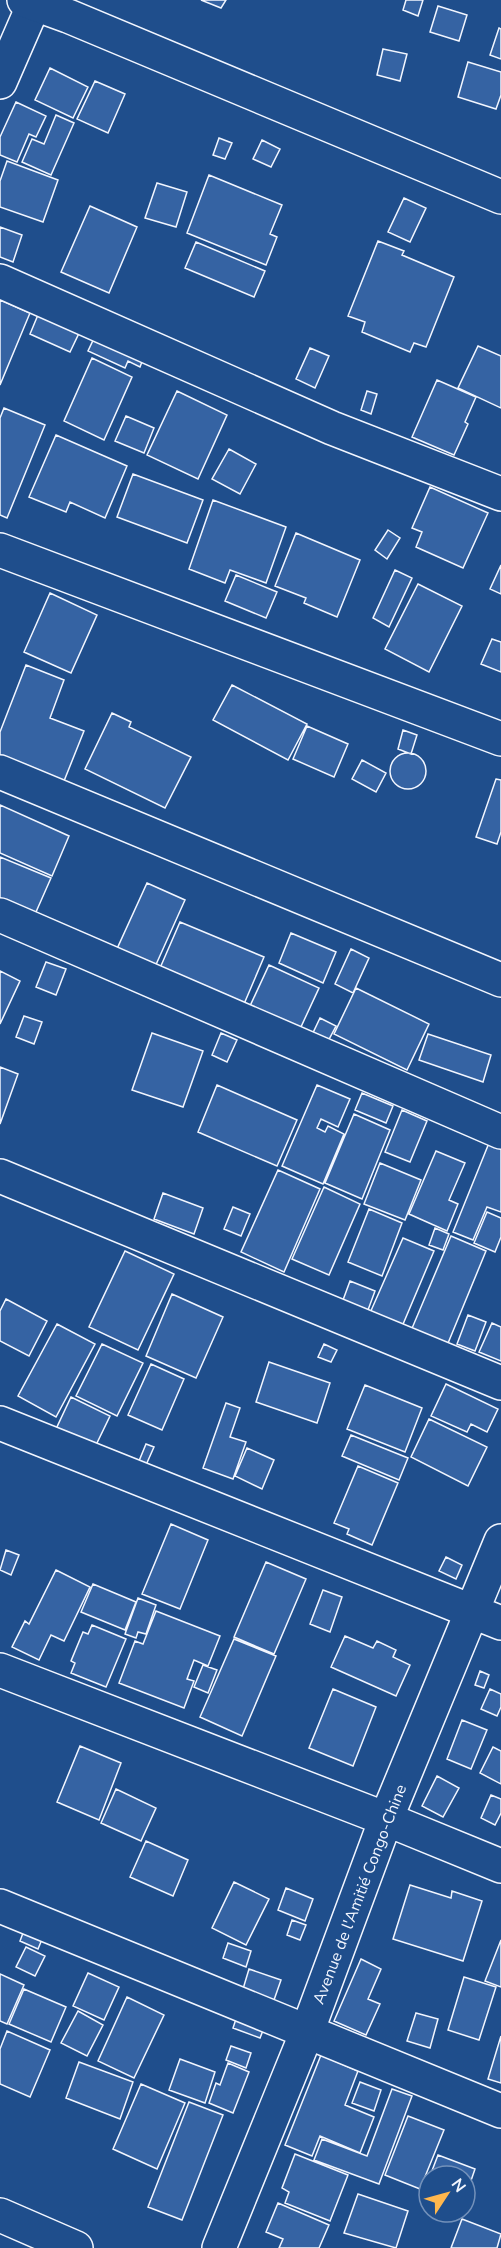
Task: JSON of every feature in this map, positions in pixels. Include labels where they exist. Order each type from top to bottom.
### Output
[{"type":"main road","points":[[0,82],[29,2],[73,8],[501,197]]},
{"type":"main road","points":[[0,281],[332,428],[501,494]]},
{"type":"main road","points":[[0,550],[501,739]]},
{"type":"main road","points":[[0,772],[501,980]]},
{"type":"main road","points":[[0,915],[501,1132]]},
{"type":"main road","points":[[0,1176],[501,1383]]},
{"type":"main road","points":[[0,1423],[486,1617]]},
{"type":"main road","name":"Avenue de l'Amitié Congo-Chine","points":[[219,2248],[307,2032],[386,1819],[486,1617],[501,1540]]},
{"type":"main road","points":[[0,1670],[386,1819],[501,1866]]},
{"type":"main road","points":[[0,1906],[501,2111]]},
{"type":"main road","points":[[0,2215],[76,2248]]},
{"type":"building","points":[[201,0],[226,0],[221,8]]},
{"type":"building","points":[[406,0],[423,0],[418,16],[403,10]]},
{"type":"building","points":[[438,6],[467,15],[459,41],[430,32]]},
{"type":"building","points":[[499,28],[501,29],[501,59],[490,55]]},
{"type":"building","points":[[383,49],[407,54],[400,81],[377,75]]},
{"type":"building","points":[[468,62],[501,72],[501,95],[496,109],[458,97]]},
{"type":"building","points":[[50,68],[88,87],[73,118],[35,100]]},
{"type":"building","points":[[95,81],[125,94],[108,133],[77,119]]},
{"type":"building","points":[[16,102],[46,116],[36,137],[29,134],[17,162],[0,155],[0,137]]},
{"type":"building","points":[[56,115],[74,123],[51,175],[22,162],[32,139],[44,144]]},
{"type":"building","points":[[219,138],[232,143],[225,159],[213,155]]},
{"type":"building","points":[[262,140],[280,149],[271,167],[253,159]]},
{"type":"building","points":[[7,161],[58,180],[43,222],[0,207],[0,181]]},
{"type":"building","points":[[209,175],[282,205],[270,234],[277,237],[266,265],[187,233]]},
{"type":"building","points":[[157,183],[187,192],[176,227],[145,218]]},
{"type":"building","points":[[404,198],[426,208],[410,242],[388,232]]},
{"type":"building","points":[[90,206],[137,227],[109,293],[61,272]]},
{"type":"building","points":[[0,227],[22,235],[13,262],[0,257]]},
{"type":"building","points":[[378,241],[404,251],[402,255],[454,277],[426,347],[414,343],[410,352],[362,332],[365,322],[348,316]]},
{"type":"building","points":[[196,242],[265,271],[254,297],[185,268]]},
{"type":"building","points":[[0,300],[30,313],[0,385]]},
{"type":"building","points":[[40,310],[81,329],[70,352],[30,334]]},
{"type":"building","points":[[97,332],[145,354],[140,367],[128,361],[125,368],[88,351]]},
{"type":"building","points":[[478,346],[501,356],[501,408],[458,388]]},
{"type":"building","points":[[310,348],[329,356],[315,388],[296,379]]},
{"type":"building","points":[[92,358],[132,377],[104,440],[64,421]]},
{"type":"building","points":[[437,380],[476,397],[465,422],[468,424],[454,455],[412,437]]},
{"type":"building","points":[[177,391],[227,415],[198,479],[147,455]]},
{"type":"building","points":[[367,391],[377,394],[371,414],[361,410]]},
{"type":"building","points":[[4,408],[45,425],[7,518],[0,515],[0,418]]},
{"type":"building","points":[[126,416],[154,428],[144,453],[115,441]]},
{"type":"building","points":[[56,435],[127,466],[105,518],[70,502],[66,512],[29,497]]},
{"type":"building","points":[[229,449],[256,464],[240,494],[212,479]]},
{"type":"building","points":[[133,474],[203,500],[187,543],[117,517]]},
{"type":"building","points":[[430,487],[488,513],[463,568],[416,547],[422,532],[412,528]]},
{"type":"building","points":[[213,500],[286,527],[266,583],[230,570],[225,583],[189,569]]},
{"type":"building","points":[[388,530],[400,538],[387,559],[375,550]]},
{"type":"building","points":[[296,533],[360,560],[337,617],[304,603],[306,598],[275,586]]},
{"type":"building","points":[[501,565],[501,594],[490,589]]},
{"type":"building","points":[[395,570],[412,578],[389,627],[373,618]]},
{"type":"building","points":[[236,575],[277,592],[266,618],[225,601]]},
{"type":"building","points":[[418,584],[462,606],[429,672],[385,649]]},
{"type":"building","points":[[50,593],[97,615],[71,673],[24,652]]},
{"type":"building","points":[[492,639],[501,642],[501,672],[481,664]]},
{"type":"building","points":[[26,665],[64,680],[50,718],[84,731],[64,781],[0,756],[0,732]]},
{"type":"building","points":[[232,685],[307,724],[288,760],[213,720]]},
{"type":"building","points":[[112,713],[131,722],[129,727],[191,757],[165,808],[85,769]]},
{"type":"building","points":[[307,726],[348,744],[334,777],[293,759]]},
{"type":"building","points":[[403,730],[417,735],[411,754],[398,749]]},
{"type":"building","points":[[408,753],[421,758],[426,771],[421,784],[408,789],[395,784],[390,771],[395,758]]},
{"type":"building","points":[[362,760],[386,773],[376,792],[352,779]]},
{"type":"building","points":[[496,779],[501,780],[501,832],[497,844],[476,837]]},
{"type":"building","points":[[0,805],[69,836],[52,876],[0,853]]},
{"type":"building","points":[[0,857],[51,878],[32,921],[0,908]]},
{"type":"building","points":[[147,883],[185,900],[154,969],[116,951]]},
{"type":"building","points":[[180,922],[264,957],[244,1004],[160,968]]},
{"type":"building","points":[[291,933],[336,952],[323,983],[279,963]]},
{"type":"building","points":[[351,949],[369,958],[353,993],[335,984]]},
{"type":"building","points":[[46,962],[66,969],[56,995],[36,987]]},
{"type":"building","points":[[269,965],[319,988],[300,1029],[250,1006]]},
{"type":"building","points":[[0,971],[20,981],[0,1024]]},
{"type":"building","points":[[356,988],[429,1024],[407,1070],[334,1034]]},
{"type":"building","points":[[24,1016],[42,1022],[34,1044],[16,1037]]},
{"type":"building","points":[[320,1018],[336,1026],[326,1045],[311,1037]]},
{"type":"building","points":[[152,1033],[203,1051],[183,1107],[132,1090]]},
{"type":"building","points":[[221,1033],[237,1040],[227,1062],[212,1055]]},
{"type":"building","points":[[428,1034],[491,1055],[483,1082],[419,1060]]},
{"type":"building","points":[[0,1067],[18,1074],[0,1124]]},
{"type":"building","points":[[217,1085],[297,1120],[277,1166],[198,1132]]},
{"type":"building","points":[[317,1085],[350,1099],[338,1127],[321,1119],[317,1128],[325,1132],[328,1126],[344,1134],[323,1184],[282,1166]]},
{"type":"building","points":[[362,1093],[393,1106],[386,1123],[355,1110]]},
{"type":"building","points":[[402,1110],[427,1121],[410,1162],[385,1152]]},
{"type":"building","points":[[354,1114],[390,1130],[362,1199],[325,1183]]},
{"type":"building","points":[[489,1143],[501,1148],[501,1212],[487,1207],[473,1240],[453,1232]]},
{"type":"building","points":[[436,1151],[465,1163],[449,1200],[458,1204],[447,1231],[409,1214]]},
{"type":"building","points":[[380,1163],[421,1180],[405,1220],[364,1204]]},
{"type":"building","points":[[278,1170],[320,1189],[284,1272],[241,1252]]},
{"type":"building","points":[[324,1187],[360,1204],[329,1275],[292,1259]]},
{"type":"building","points":[[163,1193],[203,1208],[194,1234],[154,1219]]},
{"type":"building","points":[[233,1207],[250,1214],[241,1236],[224,1229]]},
{"type":"building","points":[[369,1209],[402,1223],[382,1276],[348,1262]]},
{"type":"building","points":[[487,1212],[501,1218],[501,1237],[495,1252],[474,1243]]},
{"type":"building","points":[[435,1228],[449,1234],[443,1250],[429,1245]]},
{"type":"building","points":[[451,1236],[486,1251],[446,1348],[410,1333]]},
{"type":"building","points":[[403,1238],[434,1251],[398,1336],[366,1322]]},
{"type":"building","points":[[125,1251],[174,1274],[138,1350],[89,1327]]},
{"type":"building","points":[[350,1281],[375,1291],[368,1310],[343,1300]]},
{"type":"building","points":[[172,1294],[223,1317],[196,1378],[146,1356]]},
{"type":"building","points":[[6,1299],[47,1321],[29,1356],[0,1341],[0,1311]]},
{"type":"building","points":[[468,1315],[486,1322],[475,1351],[457,1344]]},
{"type":"building","points":[[492,1323],[501,1327],[501,1361],[479,1352]]},
{"type":"building","points":[[57,1324],[95,1344],[56,1417],[18,1396]]},
{"type":"building","points":[[102,1344],[143,1363],[117,1416],[76,1396]]},
{"type":"building","points":[[324,1344],[337,1350],[331,1362],[318,1357]]},
{"type":"building","points":[[269,1362],[330,1383],[317,1423],[256,1402]]},
{"type":"building","points":[[151,1364],[184,1379],[162,1430],[128,1415]]},
{"type":"building","points":[[446,1384],[498,1409],[487,1432],[471,1424],[467,1432],[431,1416]]},
{"type":"building","points":[[365,1385],[422,1408],[405,1452],[347,1429]]},
{"type":"building","points":[[71,1397],[110,1416],[95,1447],[56,1429]]},
{"type":"building","points":[[226,1403],[240,1408],[230,1437],[246,1442],[233,1479],[203,1468]]},
{"type":"building","points":[[429,1419],[487,1447],[468,1486],[411,1457]]},
{"type":"building","points":[[351,1435],[408,1458],[399,1480],[342,1456]]},
{"type":"building","points":[[146,1444],[154,1447],[146,1465],[139,1461]]},
{"type":"building","points":[[247,1448],[274,1460],[262,1489],[235,1476]]},
{"type":"building","points":[[358,1466],[398,1483],[372,1545],[347,1534],[349,1529],[334,1523]]},
{"type":"building","points":[[171,1524],[208,1540],[180,1609],[142,1594]]},
{"type":"building","points":[[6,1550],[19,1555],[11,1575],[0,1570]]},
{"type":"building","points":[[446,1557],[462,1565],[456,1579],[439,1571]]},
{"type":"building","points":[[266,1562],[306,1579],[274,1654],[234,1637]]},
{"type":"building","points":[[56,1570],[90,1587],[64,1641],[51,1635],[39,1660],[12,1647],[25,1621],[29,1624]]},
{"type":"building","points":[[93,1584],[136,1602],[125,1630],[81,1612]]},
{"type":"building","points":[[323,1590],[342,1597],[330,1632],[310,1624]]},
{"type":"building","points":[[138,1598],[156,1605],[146,1634],[138,1632],[136,1638],[125,1634]]},
{"type":"building","points":[[156,1611],[220,1636],[208,1666],[194,1660],[187,1679],[194,1681],[184,1708],[119,1683],[135,1641],[143,1644]]},
{"type":"building","points":[[92,1625],[126,1639],[106,1687],[71,1673],[75,1663],[71,1661],[83,1632],[88,1634]]},
{"type":"building","points":[[345,1636],[373,1648],[377,1641],[396,1650],[393,1657],[410,1665],[396,1696],[331,1667]]},
{"type":"building","points":[[234,1639],[276,1656],[242,1736],[200,1717]]},
{"type":"building","points":[[203,1665],[217,1670],[208,1693],[194,1687]]},
{"type":"building","points":[[480,1671],[489,1675],[484,1688],[475,1685]]},
{"type":"building","points":[[333,1689],[376,1707],[353,1766],[309,1748]]},
{"type":"building","points":[[490,1689],[501,1694],[501,1707],[497,1716],[481,1709]]},
{"type":"building","points":[[462,1720],[487,1730],[471,1769],[447,1759]]},
{"type":"building","points":[[80,1746],[121,1763],[99,1820],[57,1802]]},
{"type":"building","points":[[493,1747],[501,1751],[501,1784],[480,1773]]},
{"type":"building","points":[[437,1776],[459,1788],[443,1817],[422,1806]]},
{"type":"building","points":[[116,1789],[156,1808],[141,1841],[101,1823]]},
{"type":"building","points":[[491,1795],[501,1799],[501,1813],[495,1825],[481,1818]]},
{"type":"building","points":[[146,1841],[188,1860],[173,1896],[130,1877]]},
{"type":"building","points":[[234,1882],[269,1899],[246,1945],[212,1928]]},
{"type":"building","points":[[410,1885],[451,1898],[452,1891],[482,1901],[463,1961],[393,1939]]},
{"type":"building","points":[[286,1888],[313,1899],[305,1921],[278,1910]]},
{"type":"building","points":[[292,1920],[306,1925],[300,1940],[287,1935]]},
{"type":"building","points":[[26,1925],[45,1932],[38,1949],[20,1941]]},
{"type":"building","points":[[501,1940],[501,1987],[485,1981]]},
{"type":"building","points":[[228,1943],[251,1951],[246,1967],[223,1958]]},
{"type":"building","points":[[26,1947],[45,1956],[35,1976],[16,1967]]},
{"type":"building","points":[[361,1959],[381,1969],[368,1999],[380,2004],[366,2035],[334,2021]]},
{"type":"building","points":[[249,1969],[281,1980],[274,2000],[243,1989]]},
{"type":"building","points":[[88,1973],[119,1987],[104,2020],[73,2006]]},
{"type":"building","points":[[0,1974],[24,1985],[7,2024],[0,2021]]},
{"type":"building","points":[[464,1977],[496,1987],[479,2040],[448,2030]]},
{"type":"building","points":[[24,1989],[66,2007],[51,2042],[9,2024]]},
{"type":"building","points":[[127,1997],[164,2015],[134,2078],[98,2061]]},
{"type":"building","points":[[78,2011],[103,2025],[87,2056],[61,2043]]},
{"type":"building","points":[[238,2013],[266,2023],[260,2038],[233,2028]]},
{"type":"building","points":[[416,2013],[438,2019],[430,2048],[407,2041]]},
{"type":"building","points":[[7,2031],[50,2050],[30,2097],[0,2084],[0,2049]]},
{"type":"building","points":[[501,2036],[501,2083],[488,2079]]},
{"type":"building","points":[[231,2046],[251,2053],[246,2068],[226,2060]]},
{"type":"building","points":[[321,2055],[358,2071],[345,2105],[374,2117],[360,2153],[320,2136],[312,2156],[285,2145]]},
{"type":"building","points":[[180,2059],[215,2072],[205,2103],[169,2090]]},
{"type":"building","points":[[79,2062],[133,2082],[120,2119],[66,2098]]},
{"type":"building","points":[[228,2063],[249,2072],[233,2113],[209,2103],[216,2083],[220,2085]]},
{"type":"building","points":[[360,2082],[381,2090],[374,2111],[352,2103]]},
{"type":"building","points":[[141,2084],[185,2103],[157,2169],[113,2149]]},
{"type":"building","points":[[392,2089],[412,2096],[379,2184],[314,2160],[322,2139],[367,2156]]},
{"type":"building","points":[[189,2102],[223,2115],[182,2220],[148,2207]]},
{"type":"building","points":[[408,2116],[444,2130],[430,2164],[417,2164],[417,2188],[385,2175]]},
{"type":"building","points":[[295,2154],[348,2175],[330,2221],[285,2203],[289,2192],[282,2188]]},
{"type":"building","points":[[438,2155],[462,2164],[435,2164]]},
{"type":"building","points":[[358,2194],[408,2211],[396,2248],[344,2233]]},
{"type":"building","points":[[278,2203],[329,2225],[319,2248],[279,2248],[283,2239],[266,2232]]},
{"type":"building","points":[[460,2224],[475,2224],[501,2234],[497,2248],[451,2248]]}]
